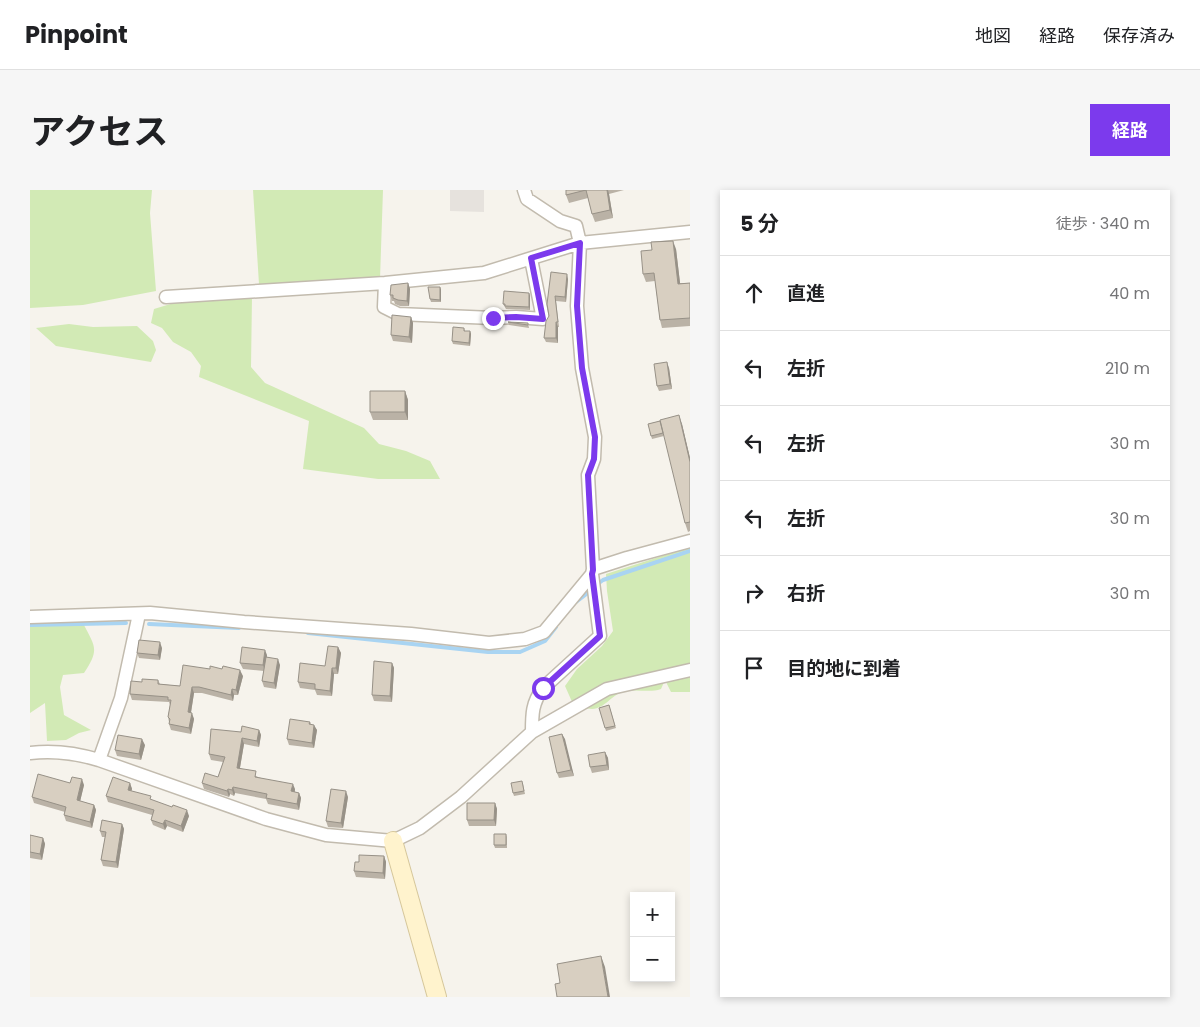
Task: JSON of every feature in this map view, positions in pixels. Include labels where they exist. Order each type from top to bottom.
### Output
[{"type":"street","points":[[524,190],[527,199],[560,221],[576,226],[580,243],[577,306],[582,368],[595,437],[594,459],[588,475],[593,572],[600,636],[543,688],[536,698],[532,709],[532,732]]},
{"type":"street","points":[[166,297],[385,283],[484,274],[580,243],[690,232]]},
{"type":"street","points":[[385,283],[384,307],[398,314],[543,319],[531,258]]},
{"type":"street","points":[[30,618],[150,613],[412,634],[489,643],[525,639],[544,632],[593,572],[627,558],[690,541]]},
{"type":"street","points":[[99,760],[121,698],[139,614]]},
{"type":"street","points":[[30,753],[46,751],[74,753],[99,760],[266,819],[326,835],[393,841],[420,828],[461,797],[532,732],[607,689],[690,670]]},
{"type":"street","points":[[393,841],[437,997]]},
{"type":"shaded area","points":[[450,190],[484,190],[484,212],[450,211]]},
{"type":"green space","points":[[30,190],[152,190],[150,213],[156,291],[83,305],[30,308]]},
{"type":"green space","points":[[253,190],[383,190],[380,279],[259,284]]},
{"type":"green space","points":[[252,296],[251,367],[265,383],[364,428],[379,444],[406,451],[430,461],[440,479],[378,479],[303,469],[309,421],[199,377],[201,366],[191,352],[173,342],[162,328],[151,323],[154,309],[177,302]]},
{"type":"green space","points":[[69,324],[93,327],[137,326],[153,341],[156,350],[151,362],[56,346],[36,328]]},
{"type":"green space","points":[[690,547],[690,692],[671,692],[665,680],[661,689],[653,691],[626,691],[616,695],[601,707],[592,709],[573,704],[565,686],[577,669],[602,646],[613,631],[606,574]]},
{"type":"green space","points":[[83,623],[93,643],[94,653],[84,673],[63,675],[60,687],[64,715],[91,730],[79,733],[66,740],[47,741],[45,703],[30,713],[30,626]]},
{"type":"building","points":[[566,190],[586,190],[566,195]]},
{"type":"building","points":[[586,190],[607,190],[610,210],[592,214]]},
{"type":"building","points":[[673,241],[678,284],[690,283],[690,318],[660,320],[654,273],[643,274],[641,251],[652,250],[651,242]]},
{"type":"building","points":[[551,272],[567,274],[565,297],[555,296],[558,322],[556,322],[556,338],[544,338],[546,321],[549,316],[547,304]]},
{"type":"building","points":[[408,283],[407,301],[398,300],[393,298],[393,295],[390,295],[391,285]]},
{"type":"building","points":[[428,287],[440,287],[440,300],[430,299]]},
{"type":"building","points":[[504,291],[529,293],[529,307],[505,306],[503,304]]},
{"type":"building","points":[[392,315],[411,317],[409,337],[391,335]]},
{"type":"building","points":[[508,322],[528,323],[528,325]]},
{"type":"building","points":[[453,327],[464,328],[464,331],[470,331],[469,343],[452,341]]},
{"type":"building","points":[[667,362],[670,384],[657,386],[654,364]]},
{"type":"building","points":[[370,391],[405,391],[405,412],[370,412]]},
{"type":"building","points":[[679,415],[690,462],[690,522],[685,523],[660,420]]},
{"type":"building","points":[[660,421],[663,433],[651,436],[648,424]]},
{"type":"building","points":[[139,640],[160,642],[158,655],[137,653]]},
{"type":"building","points":[[328,646],[338,647],[336,668],[332,668],[330,691],[315,689],[315,684],[298,682],[300,663],[325,666]]},
{"type":"building","points":[[242,647],[265,650],[263,665],[240,663]]},
{"type":"building","points":[[266,657],[278,659],[274,683],[262,681]]},
{"type":"building","points":[[374,661],[392,663],[390,696],[372,695]]},
{"type":"building","points":[[183,665],[210,669],[210,666],[222,669],[223,666],[240,670],[236,690],[232,689],[231,695],[192,687],[188,712],[192,713],[189,728],[169,724],[170,719],[168,717],[171,700],[168,700],[168,697],[130,694],[131,681],[142,682],[142,679],[158,680],[158,684],[180,686]]},
{"type":"building","points":[[609,705],[615,726],[605,728],[599,708]]},
{"type":"building","points":[[290,719],[310,722],[309,724],[314,725],[312,743],[287,739]]},
{"type":"building","points":[[242,726],[259,730],[257,741],[242,738],[237,768],[256,771],[255,777],[293,784],[291,791],[299,793],[297,804],[266,798],[267,794],[233,787],[232,790],[228,789],[227,791],[202,783],[205,773],[218,777],[225,757],[209,754],[211,729],[241,732]]},
{"type":"building","points":[[562,734],[571,770],[557,773],[549,737]]},
{"type":"building","points":[[118,735],[142,739],[139,754],[115,750]]},
{"type":"building","points":[[605,752],[607,765],[590,767],[588,755]]},
{"type":"building","points":[[38,774],[70,783],[72,777],[82,779],[77,800],[94,805],[90,822],[64,815],[66,807],[32,797]]},
{"type":"building","points":[[113,777],[130,783],[128,790],[151,796],[150,799],[172,807],[173,805],[187,810],[181,826],[165,820],[163,824],[151,820],[154,810],[106,796]]},
{"type":"building","points":[[522,781],[524,791],[513,793],[511,783]]},
{"type":"building","points":[[331,789],[346,791],[341,823],[326,821]]},
{"type":"building","points":[[467,803],[495,803],[494,820],[467,820]]},
{"type":"building","points":[[102,820],[122,824],[116,862],[101,860],[106,832],[100,831]]},
{"type":"building","points":[[494,834],[506,834],[506,845],[494,845]]},
{"type":"building","points":[[30,835],[43,838],[40,854],[30,852]]},
{"type":"building","points":[[359,855],[384,856],[383,873],[354,871],[355,862],[359,862]]},
{"type":"building","points":[[601,956],[608,997],[557,997],[555,984],[560,983],[557,964]]},
{"type":"waterway","points":[[599,583],[603,580],[690,551]]},
{"type":"waterway","points":[[576,602],[589,592]]},
{"type":"waterway","points":[[30,625],[126,623]]},
{"type":"waterway","points":[[149,624],[239,628]]},
{"type":"waterway","points":[[308,633],[488,652],[520,652],[545,641],[556,627]]},
{"type":"route","points":[[493,318],[543,319],[531,258],[580,243],[577,306],[582,368],[595,437],[594,459],[588,475],[592,574],[600,636],[543,688]]}]
